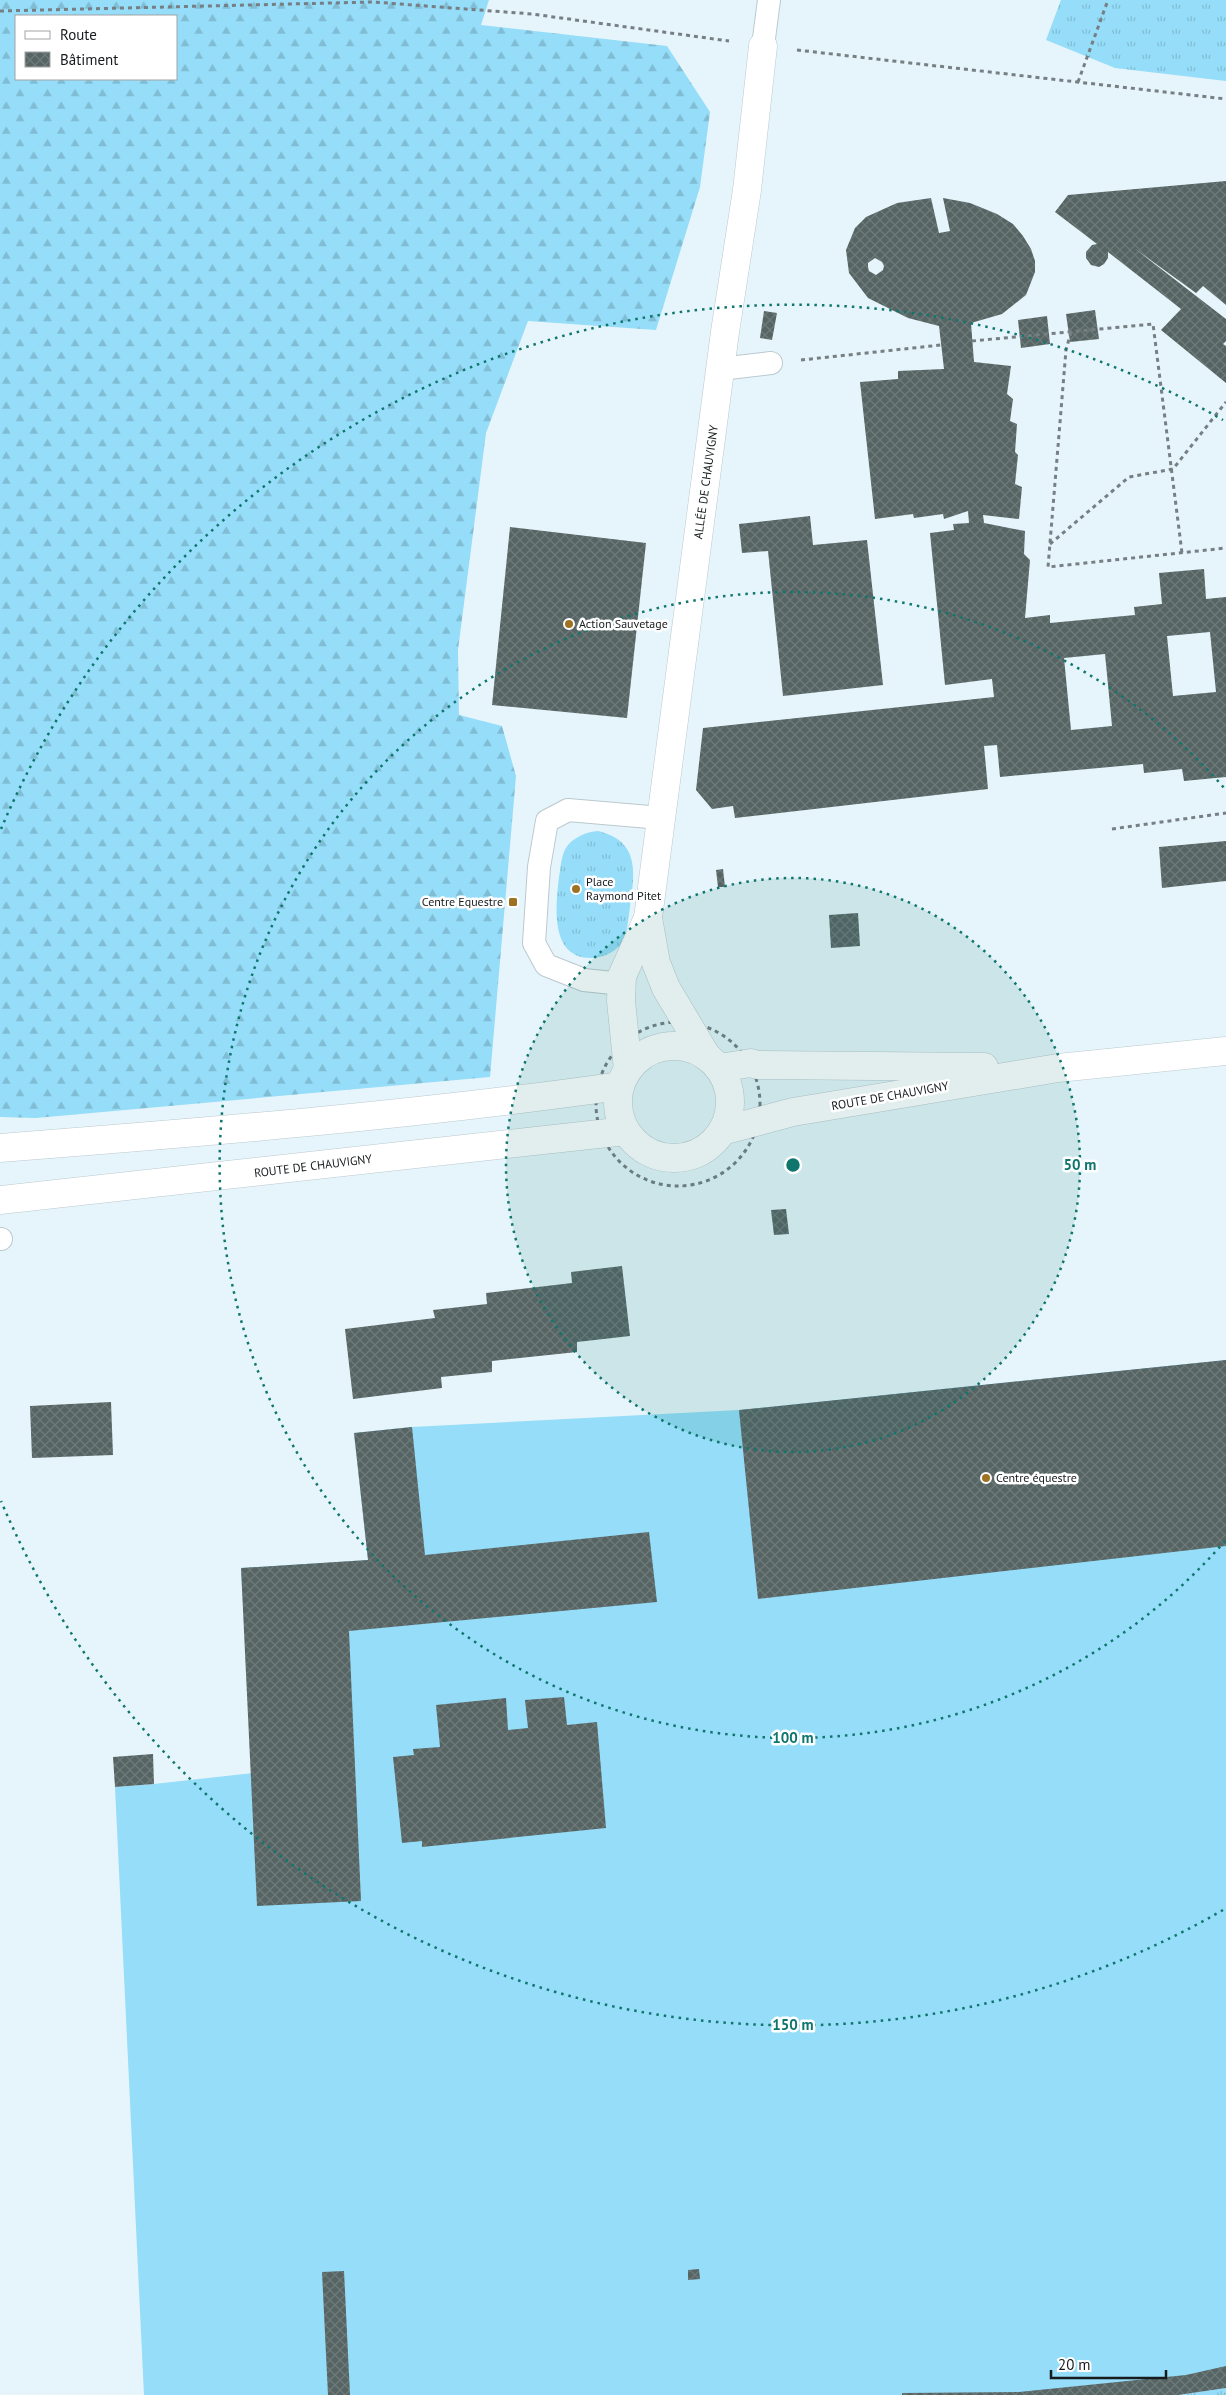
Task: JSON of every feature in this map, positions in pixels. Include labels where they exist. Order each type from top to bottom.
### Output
[{"type":"main road","name":"ALLÉE DE CHAUVIGNY","points":[[615,1082],[625,1040],[622,976],[648,918],[720,369],[747,190],[763,46]]},
{"type":"main road","name":"ALLÉE DE CHAUVIGNY","points":[[648,918],[656,963],[666,988],[713,1062]]},
{"type":"main road","points":[[0,1148],[204,1132],[542,1097],[615,1082],[645,1054],[665,1047],[688,1048],[713,1062],[727,1083],[730,1099],[729,1116],[722,1131],[712,1144],[701,1151],[677,1158],[664,1157],[647,1151],[633,1140],[613,1132],[618,1110],[615,1082]]},
{"type":"main road","name":"ROUTE DE CHAUVIGNY","points":[[722,1131],[793,1112],[1058,1068],[1226,1051]]},
{"type":"main road","name":"ROUTE DE CHAUVIGNY","points":[[713,1062],[751,1063],[757,1065],[1058,1068]]},
{"type":"main road","name":"ROUTE DE CHAUVIGNY","points":[[0,1200],[613,1132]]},
{"type":"lane","points":[[763,46],[769,0]]},
{"type":"lane","points":[[720,369],[771,363]]},
{"type":"lane","points":[[622,984],[584,980],[546,965],[534,943],[539,867],[547,821],[568,810],[661,818]]},
{"type":"path","points":[[1078,82],[1108,0]]},
{"type":"path","points":[[0,11],[373,2],[532,14],[763,46],[1226,99]]},
{"type":"path","points":[[972,341],[1153,324],[1173,469],[1182,553]]},
{"type":"path","points":[[1071,332],[1066,350],[1048,567],[1226,548]]},
{"type":"path","points":[[771,363],[941,345]]},
{"type":"path","points":[[1050,544],[1129,477],[1173,469],[1226,402]]},
{"type":"path","points":[[1112,829],[1226,813]]},
{"type":"path","points":[[665,1022],[688,1022],[707,1026],[724,1035],[739,1048],[751,1063],[758,1082],[760,1095],[760,1122],[751,1143],[737,1163],[718,1177],[698,1184],[676,1187],[652,1182],[630,1172],[612,1155],[613,1132],[596,1112],[615,1082],[602,1071],[612,1055],[625,1040],[644,1029],[665,1022]]},
{"type":"green space","points":[[0,0],[489,0],[481,25],[667,46],[710,112],[700,187],[656,330],[528,321],[486,433],[458,650],[459,715],[502,726],[516,776],[490,1077],[36,1118],[0,1117]]},
{"type":"green space","points":[[1061,0],[1226,0],[1226,81],[1115,68],[1046,40]]},
{"type":"green space","points":[[598,831],[612,836],[628,850],[632,860],[633,882],[627,926],[621,944],[603,956],[591,958],[577,956],[568,949],[562,939],[558,928],[557,901],[561,865],[566,848],[578,837],[586,833]]},
{"type":"green space","points":[[1226,1360],[1226,2388],[1178,2395],[144,2395],[115,1787],[253,1773],[241,1568],[368,1560],[354,1433],[412,1427],[739,1410]]},
{"type":"green space","points":[[1226,2388],[1226,2395],[1178,2395]]},
{"type":"building","points":[[1226,181],[1226,305],[1203,286],[1196,293],[1134,248],[1226,319],[1226,341],[1223,344],[1226,346],[1226,383],[1161,330],[1181,309],[1108,252],[1108,258],[1104,264],[1099,267],[1091,265],[1086,258],[1086,252],[1092,245],[1097,244],[1055,212],[1068,195]]},
{"type":"building","points":[[931,198],[939,233],[950,231],[943,198],[970,203],[997,214],[1013,224],[1023,236],[1031,249],[1035,261],[1035,272],[1026,295],[1002,314],[971,323],[974,362],[1011,366],[1007,394],[1013,399],[1010,421],[1017,424],[1015,452],[1018,455],[1015,484],[1022,487],[1019,519],[983,515],[984,523],[1025,531],[1024,554],[1030,560],[1025,618],[1050,615],[1050,623],[1135,615],[1134,607],[1162,604],[1159,573],[1204,569],[1206,599],[1226,597],[1226,777],[1184,781],[1182,769],[1144,773],[1143,764],[1000,777],[997,745],[984,746],[988,789],[735,818],[733,806],[712,809],[696,790],[703,728],[994,697],[992,679],[945,685],[930,533],[954,530],[953,524],[969,523],[968,511],[944,519],[943,514],[914,518],[913,514],[875,519],[860,382],[898,379],[898,371],[944,369],[939,326],[908,318],[868,298],[849,273],[846,250],[855,228],[866,217],[897,203]],"holes":[[[875,258],[882,262],[884,266],[883,270],[876,275],[869,271],[868,267],[868,263]],[[1210,632],[1216,692],[1173,696],[1167,636]],[[1105,654],[1112,726],[1071,730],[1064,658]]]},
{"type":"building","points":[[1095,310],[1099,339],[1070,342],[1066,314]]},
{"type":"building","points":[[764,311],[777,313],[772,340],[760,338]]},
{"type":"building","points":[[1047,316],[1050,344],[1021,348],[1018,320]]},
{"type":"building","points":[[810,516],[813,545],[867,540],[883,685],[783,696],[768,551],[742,553],[739,524]]},
{"type":"building","name":"Action Sauvetage","points":[[510,527],[646,543],[627,718],[492,705]]},
{"type":"building","points":[[1226,841],[1226,881],[1162,888],[1159,847]]},
{"type":"building","points":[[723,869],[725,887],[718,887],[716,870]]},
{"type":"building","points":[[858,913],[860,946],[831,948],[829,915]]},
{"type":"building","points":[[786,1209],[789,1234],[774,1235],[771,1210]]},
{"type":"building","points":[[622,1266],[630,1336],[577,1342],[577,1352],[492,1361],[492,1372],[441,1377],[442,1388],[353,1399],[345,1329],[435,1318],[433,1310],[487,1304],[486,1293],[572,1283],[571,1272]]},
{"type":"building","name":"Centre équestre","points":[[1226,1360],[1226,1546],[758,1599],[739,1410]]},
{"type":"building","points":[[111,1402],[113,1455],[32,1458],[30,1406]]},
{"type":"building","points":[[412,1427],[425,1555],[649,1532],[657,1602],[349,1631],[361,1901],[257,1906],[241,1568],[368,1560],[354,1433]]},
{"type":"building","points":[[564,1697],[567,1725],[597,1722],[606,1828],[422,1847],[422,1841],[402,1843],[393,1757],[414,1755],[413,1749],[440,1747],[436,1705],[506,1698],[508,1730],[528,1728],[525,1700]]},
{"type":"building","points":[[153,1754],[154,1784],[115,1787],[113,1757]]},
{"type":"building","points":[[699,2269],[700,2279],[688,2280],[688,2270]]},
{"type":"building","points":[[344,2271],[350,2395],[328,2395],[322,2272]]},
{"type":"building","points":[[1226,2366],[1226,2388],[1178,2395],[902,2395],[902,2393],[1019,2392],[1186,2375]]},
{"type":"place","name":"Action Sauvetage","points":[[569,624]]},
{"type":"place","name":"Place Raymond Pitet","points":[[576,889]]},
{"type":"place","name":"Centre Equestre","points":[[513,902]]},
{"type":"place","name":"Centre équestre","points":[[986,1478]]}]
